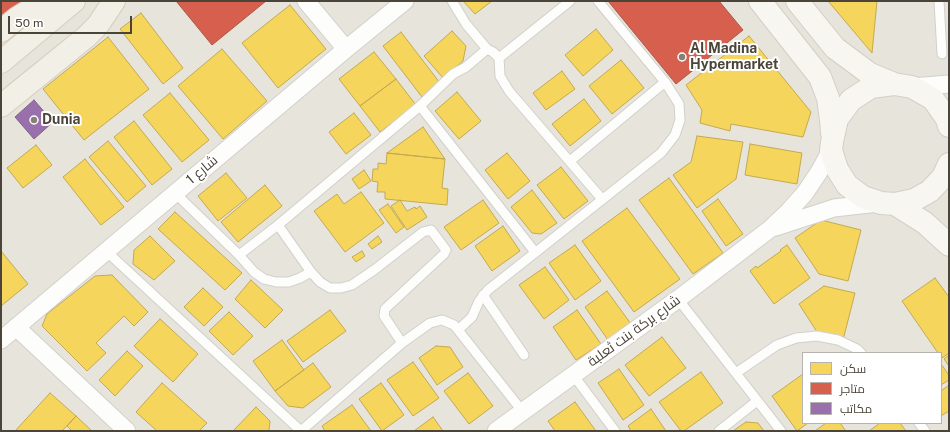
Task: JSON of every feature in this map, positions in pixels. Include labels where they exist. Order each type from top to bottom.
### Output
[{"type":"main road","points":[[1,31],[16,18],[45,1]]},
{"type":"main road","points":[[1,62],[74,1]]},
{"type":"main road","points":[[1,88],[112,1]]},
{"type":"main road","points":[[1,106],[86,37],[98,25],[112,1]]},
{"type":"street","points":[[306,1],[346,49]]},
{"type":"street","name":"شارع 1","points":[[1,340],[405,1]]},
{"type":"street","points":[[760,1],[820,77],[832,120],[831,146],[837,169],[848,185],[863,197],[888,204],[925,223],[949,245]]},
{"type":"street","points":[[797,1],[835,48],[870,74],[903,85],[933,99],[947,119],[949,126]]},
{"type":"street","points":[[831,146],[837,119],[850,100],[871,87],[949,84]]},
{"type":"street","name":"شارع بركة بنت ثعلبة","points":[[496,431],[574,376],[770,229],[805,193],[819,172],[831,146]]},
{"type":"street","points":[[888,204],[914,200],[930,191],[943,177],[949,164]]},
{"type":"street","name":"شارع بركة بنت ثعلبة","points":[[770,229],[834,208],[888,204]]},
{"type":"street","points":[[16,327],[127,431]]},
{"type":"lane","points":[[452,1],[466,24],[487,49],[499,58],[500,76],[504,84],[602,199]]},
{"type":"lane","points":[[499,58],[570,1]]},
{"type":"lane","points":[[458,330],[472,317],[483,294],[661,153],[676,135],[680,120],[679,104],[666,82],[598,1]]},
{"type":"lane","points":[[939,1],[942,54]]},
{"type":"lane","points":[[239,256],[420,106],[448,79],[466,67],[487,49]]},
{"type":"lane","points":[[570,162],[666,82]]},
{"type":"lane","points":[[420,106],[535,252]]},
{"type":"lane","points":[[175,193],[254,272],[264,279],[276,282],[289,282],[311,272]]},
{"type":"lane","points":[[278,225],[311,272],[320,282],[330,288],[341,288],[352,285],[423,232],[431,230],[446,250],[444,254],[385,309],[384,316],[402,343]]},
{"type":"lane","points":[[106,251],[301,431],[402,343],[430,324],[442,320],[454,325],[523,412]]},
{"type":"lane","points":[[483,294],[524,355]]},
{"type":"lane","points":[[678,299],[781,431]]},
{"type":"lane","points":[[736,373],[777,345],[796,338],[817,336],[838,340],[860,352]]},
{"type":"lane","points":[[574,376],[615,431]]},
{"type":"lane","points":[[719,431],[757,401]]},
{"type":"shaded area","points":[[1,1],[949,1],[949,431],[1,431]]},
{"type":"building: سكن","points":[[463,1],[492,1],[475,14]]},
{"type":"building: سكن","points":[[828,1],[877,1],[872,53]]},
{"type":"building: سكن","points":[[290,5],[326,49],[278,88],[242,43]]},
{"type":"building: سكن","points":[[141,13],[183,68],[163,84],[120,29]]},
{"type":"building: سكن","points":[[596,29],[613,50],[583,76],[565,55]]},
{"type":"building: سكن","points":[[452,31],[466,46],[463,61],[443,78],[424,56]]},
{"type":"building: سكن","points":[[401,32],[440,83],[422,97],[383,46]]},
{"type":"building: سكن","points":[[749,36],[811,112],[803,137],[731,124],[730,131],[700,123],[702,110],[686,85]]},
{"type":"building: سكن","points":[[108,37],[149,89],[84,140],[43,89]]},
{"type":"building: سكن","points":[[222,49],[267,101],[223,139],[178,86]]},
{"type":"building: سكن","points":[[374,52],[396,79],[360,106],[339,79]]},
{"type":"building: سكن","points":[[621,60],[644,88],[612,114],[589,86]]},
{"type":"building: سكن","points":[[562,71],[575,89],[546,110],[533,93]]},
{"type":"building: سكن","points":[[396,79],[416,105],[380,132],[360,106]]},
{"type":"building: سكن","points":[[457,92],[481,121],[459,139],[435,111]]},
{"type":"building: سكن","points":[[170,93],[209,140],[182,162],[143,115]]},
{"type":"building: سكن","points":[[584,99],[601,121],[570,146],[552,124]]},
{"type":"building: سكن","points":[[354,113],[371,135],[346,154],[329,132]]},
{"type":"building: سكن","points":[[134,121],[172,169],[152,185],[114,137]]},
{"type":"building: سكن","points":[[423,127],[445,159],[387,153]]},
{"type":"building: سكن","points":[[697,136],[743,142],[736,179],[697,208],[673,175],[691,162]]},
{"type":"building: سكن","points":[[108,141],[146,186],[127,202],[89,157]]},
{"type":"building: سكن","points":[[750,144],[802,153],[797,184],[745,175]]},
{"type":"building: سكن","points":[[36,145],[52,165],[23,188],[7,168]]},
{"type":"building: سكن","points":[[387,153],[445,159],[442,188],[448,189],[447,205],[385,199],[385,192],[377,192],[378,182],[372,181],[373,169],[378,169],[378,163],[386,164]]},
{"type":"building: سكن","points":[[507,153],[530,181],[508,199],[485,170]]},
{"type":"building: سكن","points":[[85,159],[124,207],[101,225],[63,177]]},
{"type":"building: سكن","points":[[561,167],[588,201],[564,219],[537,185]]},
{"type":"building: سكن","points":[[364,170],[371,181],[359,189],[352,179]]},
{"type":"building: سكن","points":[[226,173],[247,198],[218,221],[198,196]]},
{"type":"building: سكن","points":[[669,178],[723,253],[693,274],[639,200]]},
{"type":"building: سكن","points":[[265,185],[282,206],[238,242],[221,222]]},
{"type":"building: سكن","points":[[532,190],[557,223],[541,234],[532,233],[511,207]]},
{"type":"building: سكن","points":[[361,192],[384,223],[345,252],[314,211],[337,194],[344,204]]},
{"type":"building: سكن","points":[[718,199],[743,234],[726,246],[702,211]]},
{"type":"building: سكن","points":[[400,200],[407,211],[415,207],[416,209],[420,206],[427,217],[407,230],[391,206]]},
{"type":"building: سكن","points":[[483,200],[499,223],[461,250],[444,227]]},
{"type":"building: سكن","points":[[388,204],[404,227],[396,233],[379,210]]},
{"type":"building: سكن","points":[[627,208],[680,279],[634,312],[582,241]]},
{"type":"building: سكن","points":[[175,212],[242,273],[225,290],[158,229]]},
{"type":"building: سكن","points":[[821,220],[861,230],[848,281],[819,274],[795,238]]},
{"type":"building: سكن","points":[[503,226],[520,251],[492,271],[475,246]]},
{"type":"building: سكن","points":[[150,236],[175,261],[154,280],[133,264],[134,250]]},
{"type":"building: سكن","points":[[378,236],[382,242],[372,249],[368,244]]},
{"type":"building: سكن","points":[[575,245],[601,281],[575,300],[549,263]]},
{"type":"building: سكن","points":[[787,245],[810,278],[774,304],[750,271],[756,266],[757,268]]},
{"type":"building: سكن","points":[[1,251],[28,284],[1,306]]},
{"type":"building: سكن","points":[[362,251],[365,256],[356,262],[352,257]]},
{"type":"building: سكن","points":[[545,267],[569,300],[544,319],[519,285]]},
{"type":"building: سكن","points":[[112,275],[148,312],[134,326],[124,316],[96,343],[106,353],[87,371],[42,326],[47,314],[95,276]]},
{"type":"building: سكن","points":[[935,278],[949,297],[949,353],[942,358],[942,352],[937,352],[902,301]]},
{"type":"building: سكن","points":[[251,280],[283,310],[265,328],[235,299]]},
{"type":"building: سكن","points":[[824,286],[855,293],[843,340],[819,335],[799,304]]},
{"type":"building: سكن","points":[[203,288],[223,307],[204,326],[184,307]]},
{"type":"building: سكن","points":[[607,291],[631,324],[608,340],[585,307]]},
{"type":"building: سكن","points":[[330,310],[346,331],[303,362],[287,341]]},
{"type":"building: سكن","points":[[577,310],[601,344],[576,360],[553,327]]},
{"type":"building: سكن","points":[[229,312],[253,336],[233,355],[209,331]]},
{"type":"building: سكن","points":[[160,319],[198,354],[173,382],[134,346]]},
{"type":"building: سكن","points":[[662,337],[686,368],[649,396],[625,365]]},
{"type":"building: سكن","points":[[282,340],[304,370],[275,391],[253,361]]},
{"type":"building: سكن","points":[[436,346],[450,347],[463,367],[437,385],[419,358]]},
{"type":"building: سكن","points":[[127,351],[143,366],[115,396],[99,380]]},
{"type":"building: سكن","points":[[949,355],[949,366],[944,359]]},
{"type":"building: سكن","points":[[413,362],[439,398],[413,416],[387,380]]},
{"type":"building: سكن","points":[[313,363],[331,387],[303,408],[288,406],[275,391]]},
{"type":"building: سكن","points":[[942,365],[949,375],[949,380],[942,384]]},
{"type":"building: سكن","points":[[619,369],[644,405],[623,420],[598,383]]},
{"type":"building: سكن","points":[[701,372],[723,403],[684,431],[681,431],[659,402]]},
{"type":"building: سكن","points":[[468,373],[493,406],[469,424],[444,391]]},
{"type":"building: سكن","points":[[802,375],[802,424],[807,424],[797,431],[772,396]]},
{"type":"building: سكن","points":[[162,383],[207,423],[199,431],[157,431],[136,412]]},
{"type":"building: سكن","points":[[381,383],[404,415],[382,431],[359,399]]},
{"type":"building: سكن","points":[[949,385],[949,411],[942,415],[942,390]]},
{"type":"building: سكن","points":[[50,393],[76,416],[62,431],[15,431]]},
{"type":"building: سكن","points":[[575,402],[596,431],[555,431],[548,421]]},
{"type":"building: سكن","points":[[352,405],[371,431],[325,431],[322,426]]},
{"type":"building: سكن","points":[[256,407],[270,421],[269,431],[233,431]]},
{"type":"building: سكن","points":[[651,409],[666,431],[631,431],[628,426]]},
{"type":"building: سكن","points":[[76,416],[92,431],[72,431],[67,426]]},
{"type":"building: سكن","points":[[433,417],[443,431],[414,431]]},
{"type":"building: سكن","points":[[746,422],[758,423],[764,431],[733,431]]},
{"type":"building: سكن","points":[[825,424],[841,424],[846,431],[815,431]]},
{"type":"building: سكن","points":[[879,424],[901,424],[906,431],[869,431]]},
{"type":"building: متاجر","points":[[1,1],[28,1],[1,24]]},
{"type":"building: متاجر","points":[[176,1],[266,1],[212,45]]},
{"type":"building: متاجر","name":"Al Madina Hypermarket","points":[[608,1],[719,1],[743,30],[676,84]]},
{"type":"building: مكاتب","name":"Dunia","points":[[34,100],[53,122],[34,139],[15,117]]},
{"type":"place","name":"Al Madina Hypermarket","points":[[682,57]]},
{"type":"place","name":"Dunia","points":[[34,120]]}]
